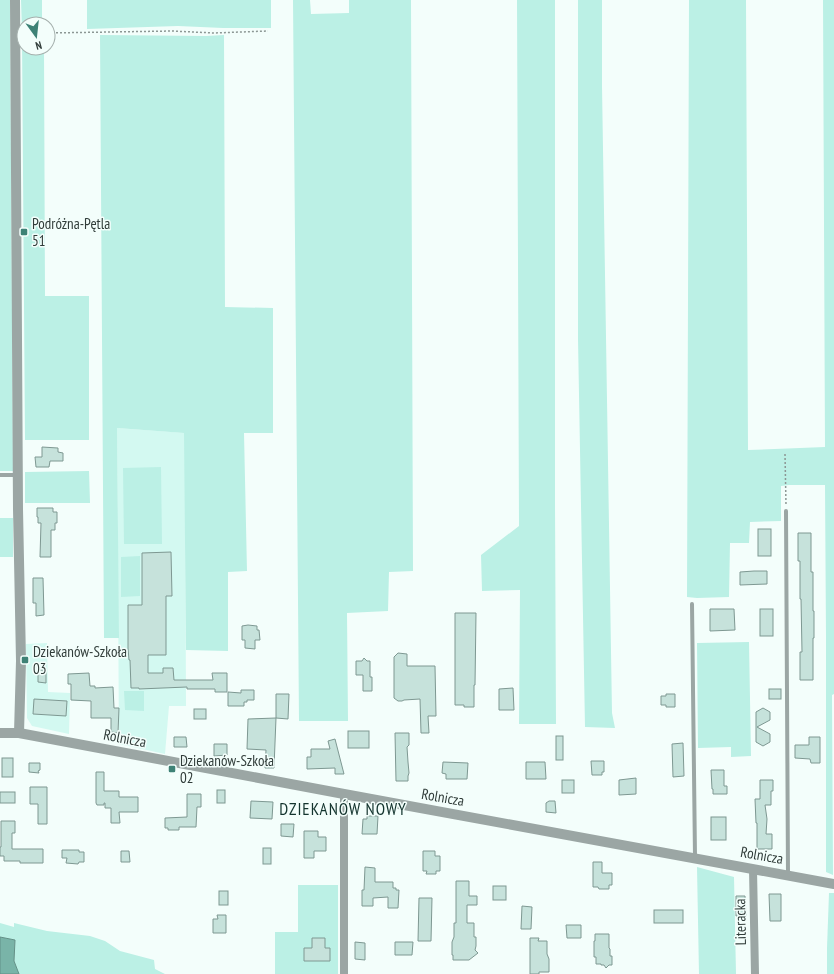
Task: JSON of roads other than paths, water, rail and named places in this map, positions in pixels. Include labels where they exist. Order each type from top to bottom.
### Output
[{"type":"street","points":[[15,0],[18,474],[21,661],[20,733]]},
{"type":"street","name":"Rolnicza","points":[[0,733],[20,733],[834,884]]},
{"type":"street","points":[[344,794],[344,974]]},
{"type":"street","name":"Literacka","points":[[753,869],[755,974]]},
{"type":"lane","points":[[0,475],[18,474]]},
{"type":"lane","points":[[786,511],[788,876]]},
{"type":"lane","points":[[692,604],[695,858]]},
{"type":"place","name":"Podróżna-Pętla 51","points":[[24,232]]},
{"type":"place","name":"Dziekanów-Szkoła 03","points":[[25,660]]},
{"type":"place","name":"Dziekanów-Szkoła 02","points":[[172,769]]},
{"type":"district","name":"DZIEKANÓW NOWY","points":[[343,809]]}]
